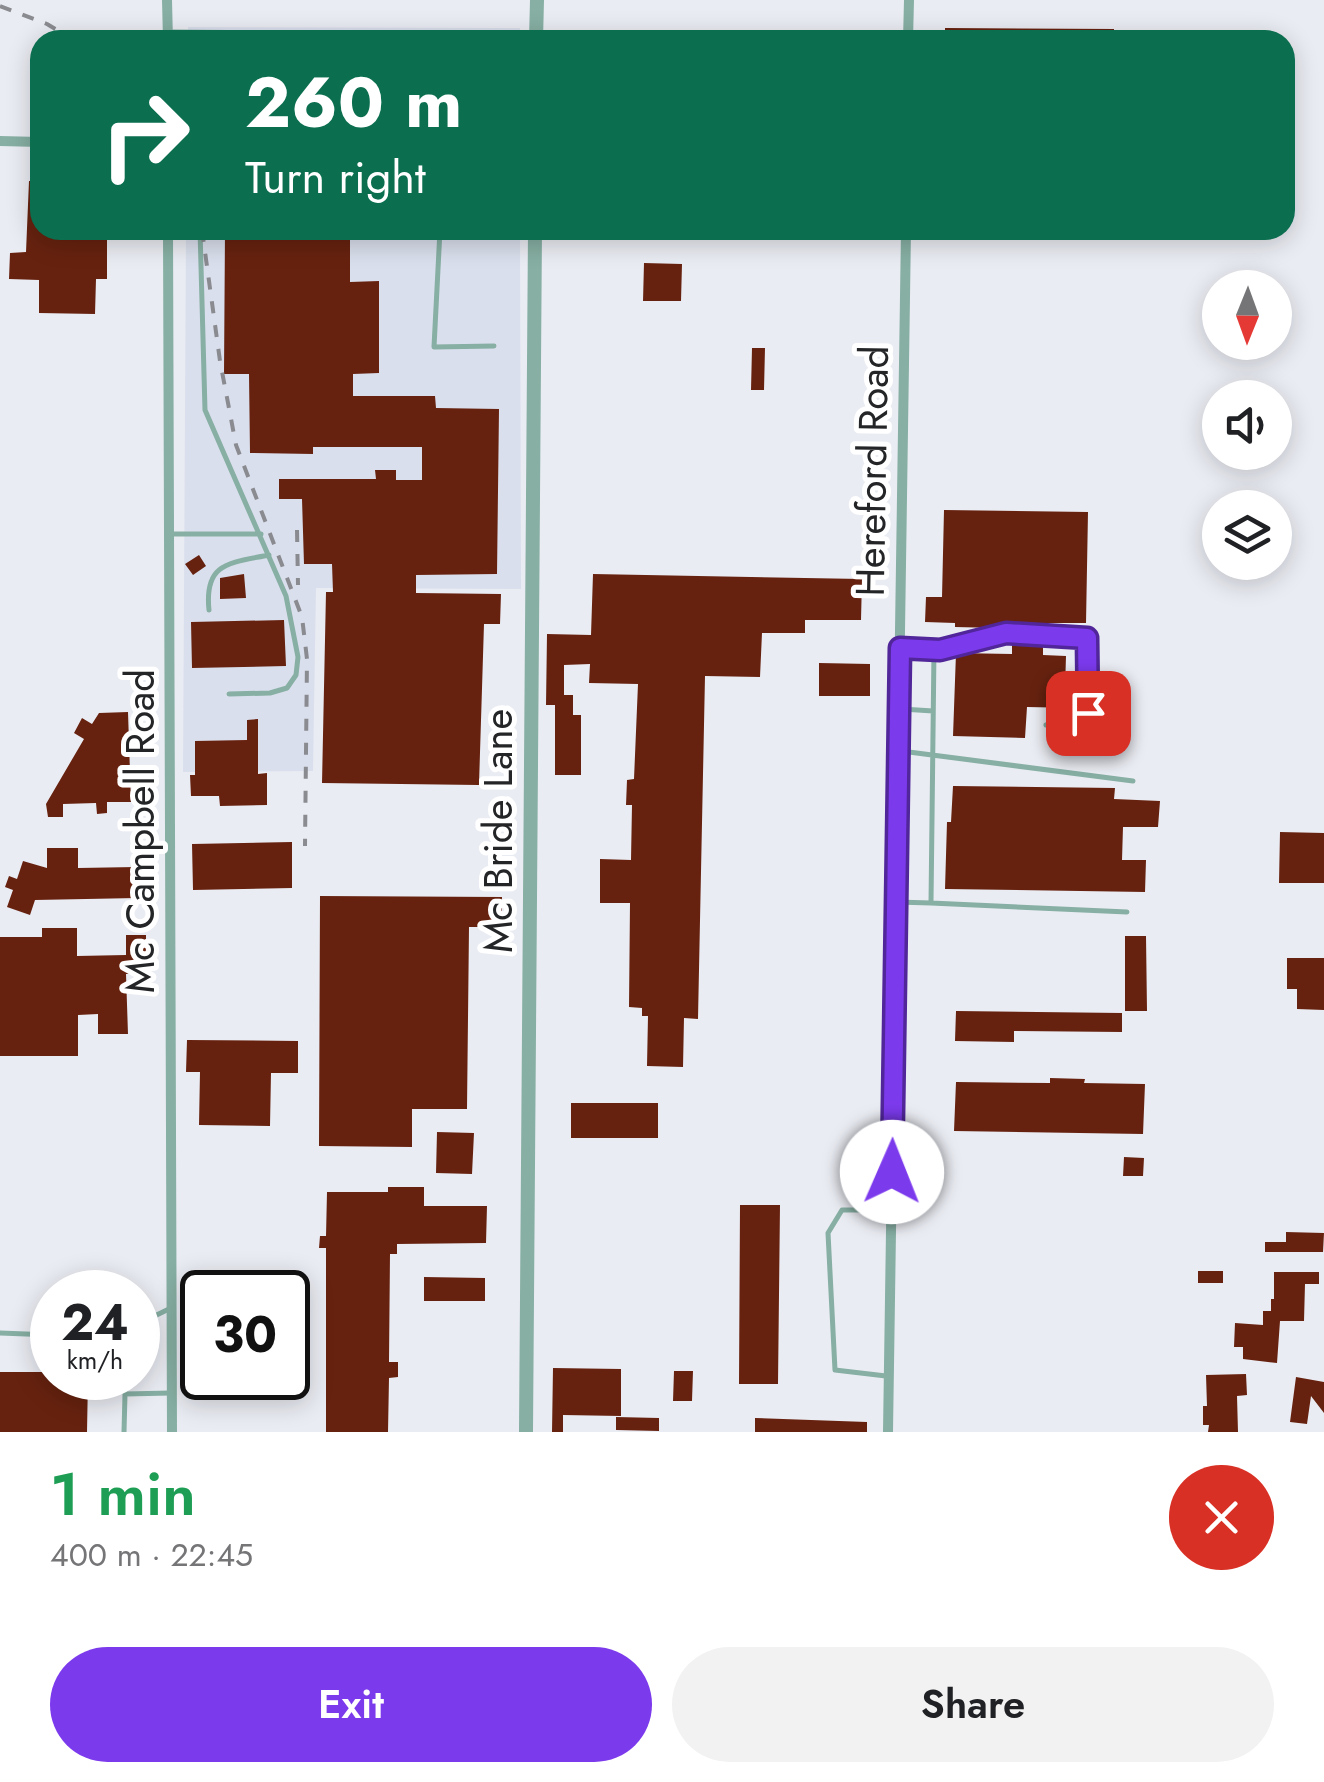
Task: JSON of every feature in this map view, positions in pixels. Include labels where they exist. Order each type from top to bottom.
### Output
[{"type":"street","points":[[167,0],[168,30]]},
{"type":"street","points":[[536,30],[537,0]]},
{"type":"street","points":[[908,30],[909,0]]},
{"type":"street","points":[[0,141],[30,142]]},
{"type":"street","name":"Mc Campbell Road","points":[[168,240],[172,1432]]},
{"type":"street","name":"Mc Bride Lane","points":[[526,1432],[535,240]]},
{"type":"street","name":"Hereford Road","points":[[888,1432],[906,240]]},
{"type":"lane","points":[[200,240],[205,410],[270,555],[294,630],[296,675],[287,688],[270,693],[229,694]]},
{"type":"lane","points":[[439,240],[434,347],[494,346]]},
{"type":"lane","points":[[170,534],[261,534]]},
{"type":"lane","points":[[209,610],[210,577],[218,569],[270,555]]},
{"type":"lane","points":[[900,648],[934,650],[1006,633],[1087,638],[1088,713],[1046,725]]},
{"type":"lane","points":[[931,902],[934,650]]},
{"type":"lane","points":[[899,709],[933,711]]},
{"type":"lane","points":[[898,751],[1132,781]]},
{"type":"lane","points":[[896,902],[1128,912]]},
{"type":"lane","points":[[889,1376],[835,1370],[828,1234],[842,1210],[892,1210]]},
{"type":"lane","points":[[160,1313],[172,1307]]},
{"type":"lane","points":[[0,1333],[30,1334]]},
{"type":"lane","points":[[160,1393],[172,1392]]},
{"type":"lane","points":[[124,1432],[125,1400]]},
{"type":"shaded area","points":[[188,27],[520,28],[520,30]]},
{"type":"shaded area","points":[[186,240],[520,240],[521,589],[316,588],[313,771],[183,772]]},
{"type":"building","points":[[945,28],[1114,29],[1114,30]]},
{"type":"building","points":[[30,181],[30,240],[107,240],[107,279],[96,279],[95,314],[39,313],[39,280],[9,279],[10,253],[26,252]]},
{"type":"building","points":[[225,240],[350,240],[350,282],[379,281],[379,373],[353,374],[353,396],[435,396],[436,408],[499,409],[497,574],[416,575],[416,593],[501,594],[500,624],[484,624],[479,785],[322,783],[326,592],[333,592],[332,564],[304,564],[302,499],[279,499],[279,479],[376,479],[375,470],[396,470],[396,480],[422,480],[422,447],[313,447],[313,454],[250,453],[249,374],[224,374]]},
{"type":"building","points":[[644,263],[682,264],[681,301],[643,301]]},
{"type":"building","points":[[752,348],[765,348],[764,390],[751,390]]},
{"type":"building","points":[[944,510],[1088,512],[1086,623],[1043,623],[1043,629],[955,627],[955,623],[925,622],[926,597],[942,597]]},
{"type":"building","points":[[199,555],[206,566],[193,575],[185,564]]},
{"type":"building","points":[[244,574],[246,598],[220,599],[220,578]]},
{"type":"building","points":[[593,574],[862,579],[861,620],[805,620],[805,633],[762,633],[760,677],[705,676],[698,1019],[684,1018],[683,1067],[647,1066],[648,1016],[642,1016],[642,1008],[629,1007],[630,903],[600,903],[600,859],[631,860],[632,805],[626,805],[627,780],[634,779],[638,684],[589,683],[590,664],[564,665],[564,695],[573,695],[573,715],[581,715],[581,775],[555,775],[555,705],[546,705],[547,634],[591,635]]},
{"type":"building","points":[[284,620],[286,666],[192,668],[191,622]]},
{"type":"building","points":[[1012,640],[1043,641],[1043,655],[1066,656],[1065,689],[1078,690],[1077,708],[1027,707],[1025,738],[953,736],[956,653],[1012,654]]},
{"type":"building","points":[[819,663],[870,664],[870,696],[819,696]]},
{"type":"building","points":[[1110,703],[1130,703],[1130,740],[1109,740],[1109,747],[1085,748],[1085,720],[1109,720]]},
{"type":"building","points":[[128,712],[131,802],[107,802],[107,813],[97,814],[96,803],[63,804],[63,817],[48,817],[46,804],[84,739],[74,733],[82,718],[92,724],[99,713]]},
{"type":"building","points":[[258,719],[258,774],[267,773],[267,805],[220,806],[219,796],[191,796],[195,741],[247,740],[247,720]]},
{"type":"building","points":[[953,786],[1115,788],[1114,799],[1160,801],[1158,827],[1123,827],[1122,860],[1146,860],[1145,892],[945,889],[947,822],[951,822]]},
{"type":"building","points":[[1280,832],[1324,833],[1324,883],[1279,883]]},
{"type":"building","points":[[292,842],[292,888],[193,890],[192,844]]},
{"type":"building","points":[[47,848],[78,848],[78,868],[136,867],[137,898],[35,900],[30,915],[7,907],[13,890],[5,887],[9,876],[17,879],[23,861],[47,868]]},
{"type":"building","points":[[320,896],[502,897],[501,927],[469,927],[467,1109],[412,1109],[412,1147],[319,1146]]},
{"type":"building","points":[[42,928],[77,928],[77,956],[126,955],[126,935],[146,935],[146,974],[126,974],[128,1034],[98,1034],[98,1014],[78,1015],[78,1056],[0,1056],[0,937],[42,937]]},
{"type":"building","points":[[1125,936],[1146,936],[1147,1011],[1125,1011]]},
{"type":"building","points":[[1287,958],[1324,958],[1324,1010],[1297,1009],[1297,989],[1287,989]]},
{"type":"building","points":[[956,1011],[1122,1013],[1122,1032],[1014,1031],[1014,1042],[955,1041]]},
{"type":"building","points":[[187,1040],[298,1041],[298,1073],[271,1073],[270,1126],[199,1125],[200,1072],[186,1072]]},
{"type":"building","points":[[1050,1078],[1145,1084],[1143,1134],[954,1131],[956,1082],[1050,1083]]},
{"type":"building","points":[[571,1103],[658,1103],[658,1138],[571,1138]]},
{"type":"building","points":[[437,1132],[474,1133],[472,1174],[436,1173]]},
{"type":"building","points":[[1124,1157],[1144,1158],[1143,1176],[1123,1176]]},
{"type":"building","points":[[388,1187],[424,1187],[424,1206],[487,1206],[486,1243],[397,1244],[397,1254],[390,1254],[389,1362],[398,1362],[398,1377],[389,1378],[388,1432],[326,1432],[326,1248],[319,1248],[320,1236],[326,1236],[327,1192],[388,1192]]},
{"type":"building","points":[[740,1205],[780,1205],[778,1384],[739,1384]]},
{"type":"building","points":[[1286,1232],[1324,1233],[1323,1252],[1265,1252],[1265,1242],[1286,1242]]},
{"type":"building","points":[[1198,1271],[1223,1271],[1223,1283],[1198,1283]]},
{"type":"building","points":[[1274,1272],[1319,1272],[1319,1284],[1305,1284],[1304,1321],[1280,1321],[1277,1363],[1243,1359],[1243,1347],[1234,1347],[1235,1323],[1263,1325],[1263,1311],[1271,1311],[1274,1299]]},
{"type":"building","points":[[424,1277],[485,1278],[485,1301],[424,1301]]},
{"type":"building","points":[[553,1368],[621,1369],[621,1416],[563,1415],[563,1432],[552,1432]]},
{"type":"building","points":[[674,1371],[693,1371],[692,1401],[673,1401]]},
{"type":"building","points":[[0,1372],[30,1372],[30,1400],[88,1400],[87,1432],[0,1432]]},
{"type":"building","points":[[1246,1374],[1247,1395],[1237,1396],[1238,1432],[1208,1432],[1209,1425],[1203,1425],[1206,1375]]},
{"type":"building","points":[[1296,1377],[1324,1382],[1324,1413],[1311,1396],[1307,1424],[1290,1422]]},
{"type":"building","points":[[616,1417],[659,1418],[659,1431],[616,1430]]},
{"type":"building","points":[[755,1418],[867,1422],[867,1432],[755,1432]]},
{"type":"railway","points":[[0,6],[57,30]]},
{"type":"railway","points":[[203,240],[236,445],[302,617],[307,659],[305,846]]},
{"type":"railway","points":[[297,530],[298,585]]},
{"type":"route","points":[[892,1172],[900,648],[940,650],[1006,633],[1087,638],[1088,713]]}]
